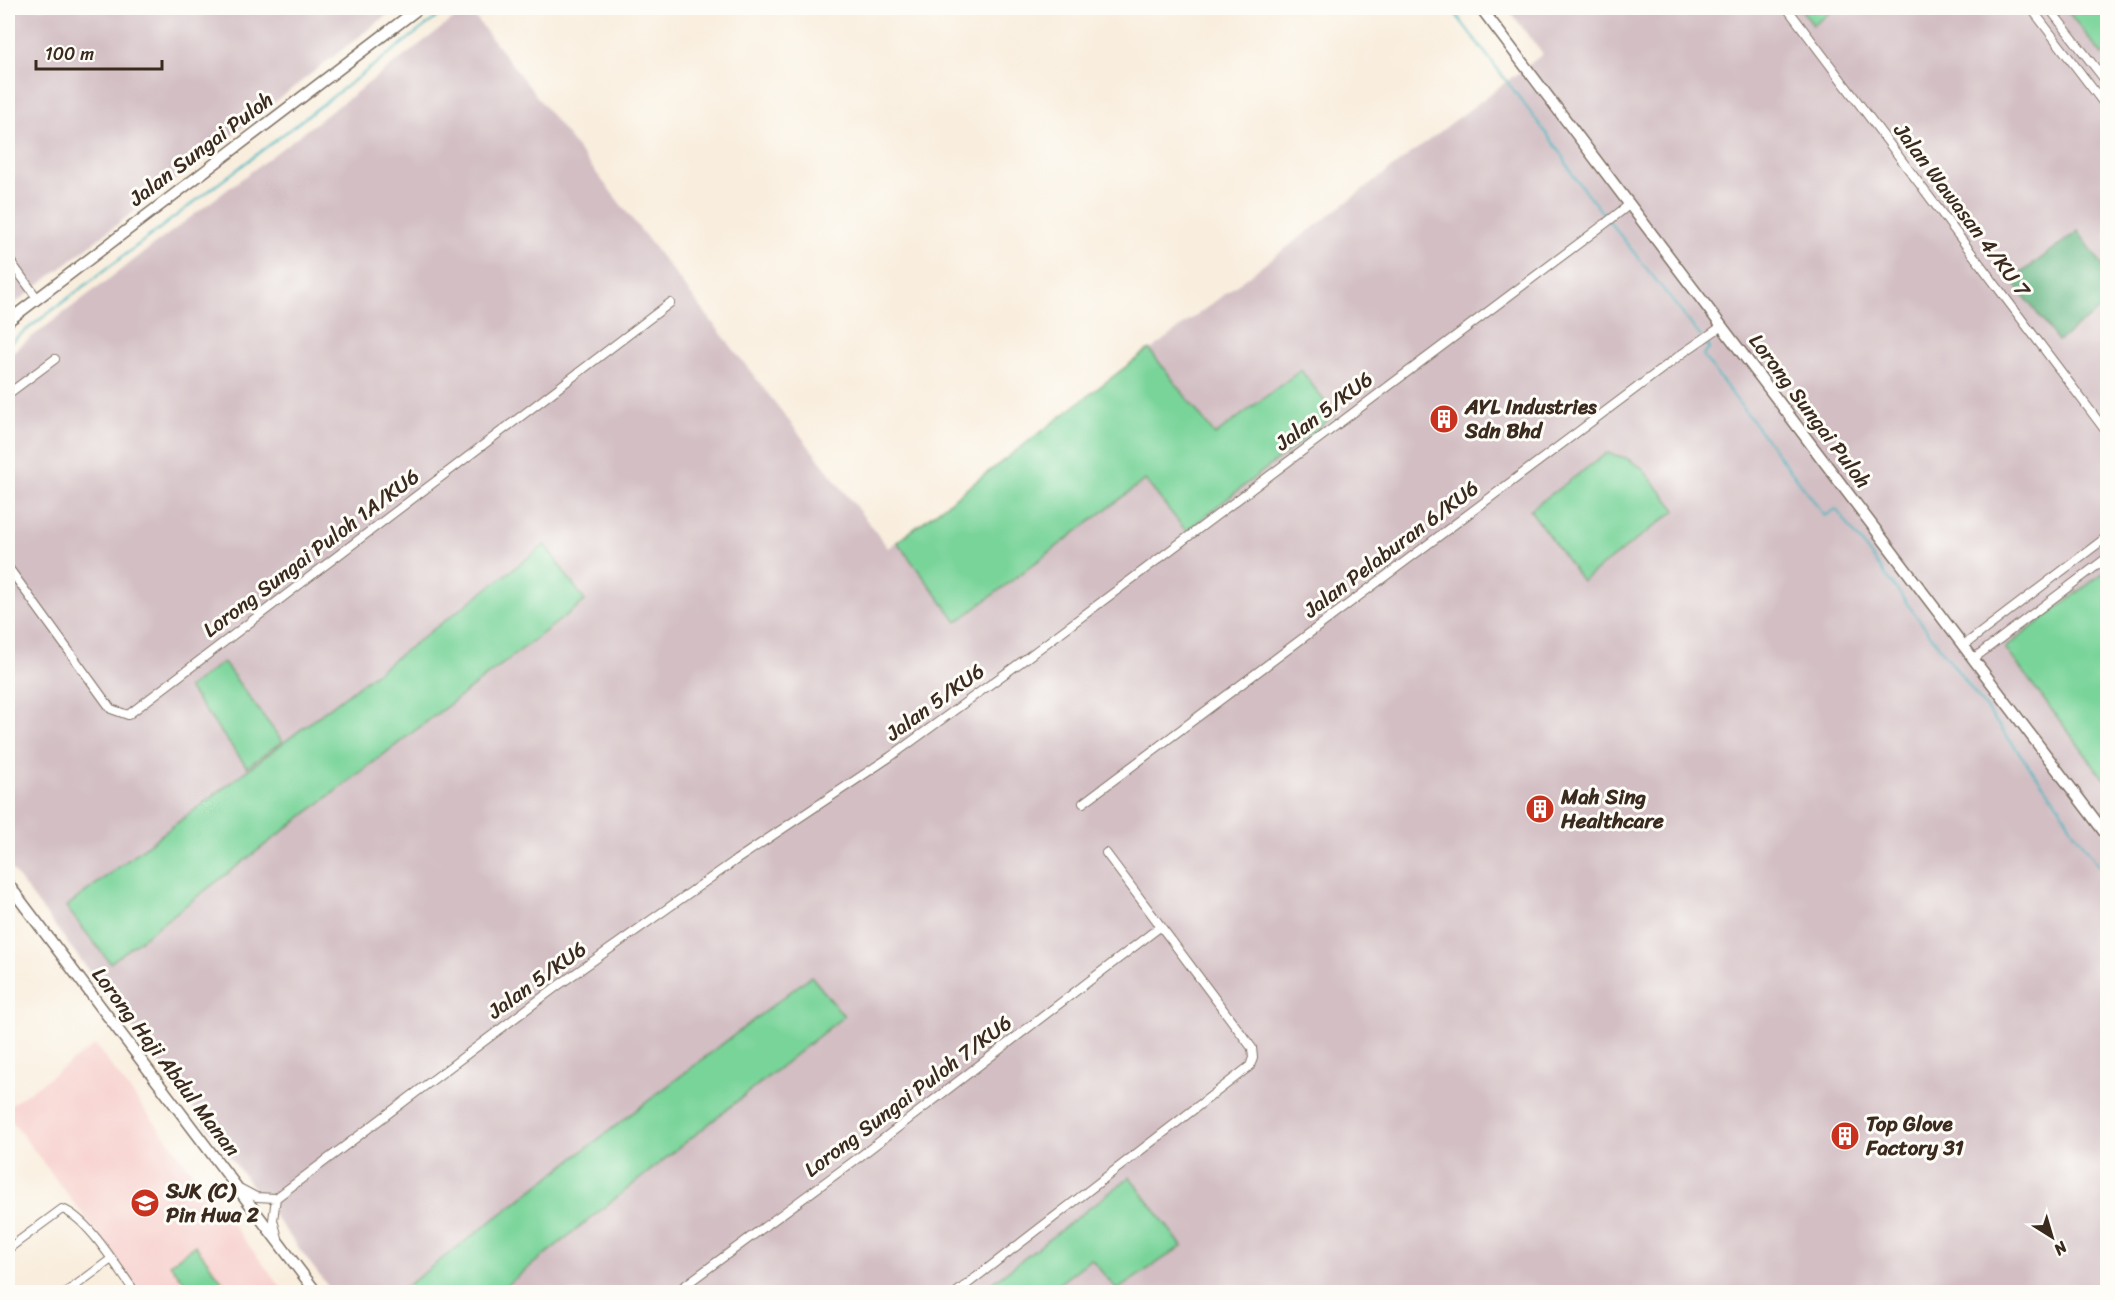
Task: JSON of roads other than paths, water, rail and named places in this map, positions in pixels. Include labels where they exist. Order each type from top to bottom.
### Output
[{"type":"street","name":"Jalan Sungai Puloh","points":[[8,321],[419,8]]},
{"type":"street","name":"Lorong Sungai Puloh","points":[[1481,8],[1627,206],[1722,326],[2108,837]]},
{"type":"street","name":"Jalan Wawasan 4/KU 7","points":[[1787,8],[2108,434]]},
{"type":"street","points":[[2031,8],[2108,109]]},
{"type":"street","points":[[2049,8],[2108,84]]},
{"type":"street","name":"Jalan 5/KU6","points":[[276,1198],[556,987],[736,860],[890,757],[1010,670],[1627,206]]},
{"type":"street","points":[[8,258],[37,298]]},
{"type":"street","name":"Lorong Sungai Puloh 1A/KU6","points":[[8,567],[111,709],[128,715],[670,303]]},
{"type":"street","name":"Jalan Pelaburan 6/KU6","points":[[1083,803],[1722,326]]},
{"type":"street","points":[[8,394],[55,359]]},
{"type":"street","points":[[1963,646],[2108,536]]},
{"type":"street","points":[[1973,659],[2108,557]]},
{"type":"street","points":[[957,1293],[1250,1066],[1253,1058],[1252,1048],[1107,853]]},
{"type":"street","name":"Lorong Haji Abdul Manan","points":[[8,884],[316,1293]]},
{"type":"street","name":"Lorong Sungai Puloh 7/KU6","points":[[676,1293],[858,1158],[1161,926]]},
{"type":"street","points":[[236,1186],[256,1197],[276,1198],[273,1220],[281,1246]]},
{"type":"street","points":[[8,1249],[62,1209],[72,1213],[83,1223],[135,1293]]},
{"type":"street","points":[[67,1293],[110,1260]]},
{"type":"waterway","points":[[8,344],[449,8]]},
{"type":"waterway","points":[[1451,8],[1559,150],[1574,177],[1701,337]]},
{"type":"waterway","points":[[1705,342],[1710,348],[1703,356],[1825,516],[1836,509],[2060,807],[2072,829],[2108,878]]},
{"type":"place","name":"AYL Industries Sdn Bhd","points":[[1444,419]]},
{"type":"place","name":"Mah Sing Healthcare","points":[[1540,809]]},
{"type":"place","name":"Top Glove Factory 31","points":[[1845,1136]]},
{"type":"place","name":"SJK (C) Pin Hwa 2","points":[[145,1203]]}]
